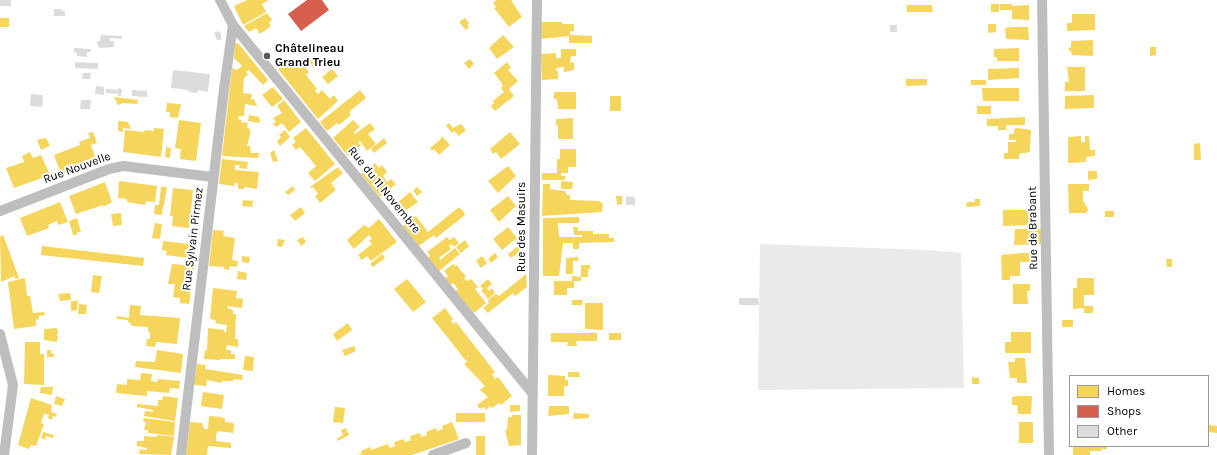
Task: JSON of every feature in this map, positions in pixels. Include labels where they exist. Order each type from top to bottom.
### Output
[{"type":"street","name":"Rue du 11 Novembre","points":[[220,0],[233,26],[533,394]]},
{"type":"street","name":"Rue des Masuirs","points":[[532,455],[537,0]]},
{"type":"street","name":"Rue de Brabant","points":[[1042,0],[1049,455]]},
{"type":"street","name":"Rue Sylvain Pirmez","points":[[181,455],[213,177],[233,26]]},
{"type":"street","name":"Rue Nouvelle","points":[[0,211],[109,168],[123,166],[213,177]]},
{"type":"street","points":[[0,334],[2,350],[13,385],[4,455]]},
{"type":"street","points":[[433,455],[466,443]]},
{"type":"shaded area","points":[[760,244],[929,250],[961,253],[964,388],[758,390]]},
{"type":"building: Homes","points":[[247,0],[269,0],[262,4],[266,12],[243,25],[234,6]]},
{"type":"building: Homes","points":[[496,0],[511,0],[522,17],[509,27],[494,8],[496,7],[493,3]]},
{"type":"building: Homes","points":[[991,4],[999,4],[999,12],[991,12]]},
{"type":"building: Homes","points":[[1000,4],[1012,4],[1012,6],[1029,5],[1029,20],[1012,19],[1012,10],[1000,10]]},
{"type":"building: Homes","points":[[907,5],[932,5],[933,12],[907,12]]},
{"type":"building: Homes","points":[[267,13],[272,20],[269,23],[271,26],[260,34],[256,28],[249,32],[244,26]]},
{"type":"building: Homes","points":[[1072,14],[1095,14],[1095,30],[1067,31],[1067,23],[1072,23]]},
{"type":"building: Homes","points":[[0,18],[9,18],[9,27],[0,27]]},
{"type":"building: Homes","points":[[465,18],[469,23],[467,25],[469,27],[466,30],[459,22]]},
{"type":"building: Homes","points":[[541,22],[562,22],[562,24],[574,24],[574,31],[570,31],[570,35],[592,36],[592,43],[569,43],[569,36],[541,39]]},
{"type":"building: Homes","points":[[988,24],[996,24],[996,32],[988,33]]},
{"type":"building: Homes","points":[[1028,27],[1029,40],[1006,39],[1005,28]]},
{"type":"building: Homes","points":[[503,35],[514,47],[497,59],[489,48]]},
{"type":"building: Homes","points":[[1093,40],[1093,56],[1072,55],[1071,51],[1069,51],[1069,48],[1071,48],[1071,41]]},
{"type":"building: Homes","points":[[238,43],[268,80],[263,85],[249,70],[246,72],[248,75],[244,78],[243,93],[252,94],[251,99],[254,99],[257,106],[245,104],[244,116],[239,116],[238,119],[242,120],[241,122],[248,123],[247,128],[250,129],[250,135],[247,146],[250,146],[251,153],[259,153],[258,158],[222,156],[232,68],[237,70],[242,66],[234,58],[235,44]]},
{"type":"building: Homes","points":[[1150,47],[1156,47],[1156,55],[1150,56]]},
{"type":"building: Homes","points":[[1019,48],[1019,61],[997,61],[997,57],[994,57],[994,49]]},
{"type":"building: Homes","points":[[561,49],[576,49],[576,56],[571,56],[570,63],[574,62],[574,70],[564,72],[564,67],[556,68],[556,71],[558,71],[558,79],[542,80],[541,54],[556,53],[556,58],[561,58]]},
{"type":"building: Homes","points":[[313,57],[317,62],[306,68],[309,72],[306,75],[317,89],[315,91],[318,94],[322,90],[330,99],[334,95],[338,101],[318,119],[278,69],[291,59],[294,63],[299,58],[304,65]]},
{"type":"building: Homes","points":[[470,59],[474,64],[469,69],[464,63]]},
{"type":"building: Homes","points":[[507,62],[511,68],[508,70],[518,81],[509,89],[514,96],[495,111],[491,106],[494,103],[493,101],[504,92],[501,88],[503,86],[501,82],[494,73]]},
{"type":"building: Homes","points":[[1067,67],[1085,67],[1085,91],[1065,91],[1065,82],[1069,82]]},
{"type":"building: Homes","points":[[1019,68],[1019,78],[988,80],[988,69]]},
{"type":"building: Homes","points":[[332,69],[338,76],[328,84],[322,77]]},
{"type":"building: Homes","points":[[906,79],[927,79],[927,85],[906,86]]},
{"type":"building: Homes","points":[[971,80],[986,80],[986,85],[971,85]]},
{"type":"building: Homes","points":[[273,87],[283,99],[272,107],[262,95]]},
{"type":"building: Homes","points":[[982,88],[1019,88],[1019,101],[983,101]]},
{"type":"building: Homes","points":[[360,90],[366,98],[350,111],[350,116],[339,125],[337,123],[327,131],[320,122]]},
{"type":"building: Homes","points":[[554,92],[576,92],[576,109],[558,109],[557,99],[554,99]]},
{"type":"building: Homes","points":[[1094,95],[1094,108],[1065,109],[1065,96]]},
{"type":"building: Homes","points":[[610,96],[621,96],[621,111],[610,111]]},
{"type":"building: Homes","points":[[114,97],[138,100],[137,104],[123,103],[118,105]]},
{"type":"building: Homes","points":[[284,100],[301,122],[289,132],[282,123],[276,127],[273,124],[276,122],[273,118],[282,113],[277,106]]},
{"type":"building: Homes","points":[[167,103],[181,104],[178,118],[170,117],[170,112],[166,112]]},
{"type":"building: Homes","points":[[977,106],[991,106],[991,114],[977,114]]},
{"type":"building: Homes","points":[[249,115],[259,117],[260,123],[248,121]]},
{"type":"building: Homes","points":[[1025,117],[1025,125],[1006,125],[1006,130],[998,130],[998,126],[987,126],[987,119]]},
{"type":"building: Homes","points":[[573,118],[573,139],[558,139],[558,125],[556,126],[556,119]]},
{"type":"building: Homes","points":[[179,120],[201,123],[196,161],[180,159],[181,149],[175,148]]},
{"type":"building: Homes","points":[[353,120],[360,127],[354,132],[355,134],[370,123],[375,129],[368,134],[376,144],[367,151],[360,141],[358,142],[361,145],[348,156],[333,138]]},
{"type":"building: Homes","points":[[118,121],[128,122],[131,129],[123,128],[123,132],[118,131]]},
{"type":"building: Homes","points":[[449,123],[453,128],[461,124],[466,130],[459,136],[454,131],[452,133],[446,126]]},
{"type":"building: Homes","points":[[154,128],[164,129],[161,157],[123,152],[125,130],[144,132],[145,130],[154,131]]},
{"type":"building: Homes","points":[[306,128],[335,164],[315,181],[308,173],[316,166],[300,147],[296,150],[292,145],[296,142],[293,138]]},
{"type":"building: Homes","points":[[1018,128],[1031,130],[1030,152],[1019,154],[1019,159],[1004,159],[1004,153],[1008,153],[1008,142],[1016,142],[1016,140],[1009,140],[1009,134],[1014,134],[1014,129]]},
{"type":"building: Homes","points":[[285,130],[290,137],[280,146],[277,141],[281,137],[279,135]]},
{"type":"building: Homes","points":[[93,132],[97,143],[91,145],[96,160],[61,174],[54,155],[80,145],[79,142],[90,138],[88,133]]},
{"type":"building: Homes","points":[[510,132],[520,144],[501,159],[496,152],[493,154],[490,149]]},
{"type":"building: Homes","points":[[442,136],[450,145],[439,155],[434,149],[432,151],[430,148],[440,140]]},
{"type":"building: Homes","points":[[1081,136],[1081,142],[1085,142],[1085,136],[1089,136],[1090,150],[1095,150],[1095,156],[1086,157],[1086,162],[1068,163],[1068,137]]},
{"type":"building: Homes","points":[[46,138],[50,146],[41,150],[37,140]]},
{"type":"building: Homes","points":[[384,138],[387,143],[374,153],[371,149]]},
{"type":"building: Homes","points":[[1200,143],[1201,160],[1194,160],[1194,144]]},
{"type":"building: Homes","points":[[166,147],[171,148],[170,158],[165,157]]},
{"type":"building: Homes","points":[[560,149],[576,149],[576,167],[568,167],[568,173],[561,173],[561,176],[565,176],[565,180],[542,180],[542,173],[557,173],[557,159],[560,159]]},
{"type":"building: Homes","points":[[274,150],[278,161],[273,162],[270,153]]},
{"type":"building: Homes","points":[[30,152],[33,158],[41,155],[50,175],[14,188],[6,168],[24,162],[22,156]]},
{"type":"building: Homes","points":[[222,159],[248,162],[247,169],[239,168],[240,165],[235,165],[235,170],[259,172],[257,189],[244,187],[244,189],[238,189],[238,183],[235,183],[234,186],[219,184]]},
{"type":"building: Homes","points":[[375,163],[379,168],[382,165],[387,172],[383,176],[387,182],[391,179],[396,184],[380,197],[361,174]]},
{"type":"building: Homes","points":[[508,166],[516,176],[498,193],[488,181]]},
{"type":"building: Homes","points":[[338,167],[343,173],[331,183],[336,190],[320,203],[315,196],[318,194],[313,187],[310,187]]},
{"type":"building: Homes","points":[[1088,171],[1097,171],[1097,179],[1088,180]]},
{"type":"building: Homes","points":[[119,181],[157,186],[155,202],[146,201],[145,205],[127,202],[127,199],[118,198]]},
{"type":"building: Homes","points":[[561,181],[573,182],[572,189],[561,189]]},
{"type":"building: Homes","points":[[105,182],[112,202],[103,207],[103,205],[76,214],[69,196]]},
{"type":"building: Homes","points":[[543,184],[550,184],[550,189],[565,191],[567,195],[570,195],[570,200],[599,201],[603,204],[602,212],[542,216]]},
{"type":"building: Homes","points":[[1068,184],[1089,184],[1089,191],[1083,191],[1083,202],[1085,202],[1085,206],[1087,206],[1088,211],[1085,213],[1069,213]]},
{"type":"building: Homes","points":[[293,186],[295,190],[288,195],[285,192]]},
{"type":"building: Homes","points":[[161,187],[167,187],[162,215],[154,214],[155,205],[159,205]]},
{"type":"building: Homes","points":[[417,187],[422,192],[417,196],[413,190]]},
{"type":"building: Homes","points":[[173,188],[193,190],[189,228],[172,226],[173,216],[170,216]]},
{"type":"building: Homes","points":[[410,192],[418,202],[405,211],[398,202]]},
{"type":"building: Homes","points":[[508,196],[516,206],[499,222],[490,210]]},
{"type":"building: Homes","points":[[616,196],[622,196],[622,204],[617,205]]},
{"type":"building: Homes","points":[[975,199],[980,199],[980,206],[966,207],[967,202],[975,202]]},
{"type":"building: Homes","points":[[243,200],[253,201],[252,207],[242,206]]},
{"type":"building: Homes","points":[[60,202],[68,222],[58,225],[57,221],[48,225],[49,228],[27,236],[20,218]]},
{"type":"building: Homes","points":[[301,207],[305,213],[295,221],[290,215]]},
{"type":"building: Homes","points":[[459,207],[465,215],[436,238],[434,235],[419,246],[403,226],[416,216],[428,232]]},
{"type":"building: Homes","points":[[1003,210],[1031,210],[1031,225],[1003,226]]},
{"type":"building: Homes","points":[[1105,211],[1114,211],[1114,217],[1105,217]]},
{"type":"building: Homes","points":[[121,213],[122,225],[113,226],[111,214]]},
{"type":"building: Homes","points":[[579,217],[579,223],[558,223],[559,237],[582,237],[582,235],[574,235],[573,227],[578,227],[578,231],[593,231],[593,234],[609,234],[609,238],[614,238],[614,242],[579,243],[579,249],[573,249],[573,243],[563,243],[559,276],[543,276],[543,218]]},
{"type":"building: Homes","points":[[77,218],[81,232],[77,232],[77,235],[73,235],[69,221]]},
{"type":"building: Homes","points":[[379,219],[397,242],[371,261],[367,256],[362,260],[358,255],[372,244],[369,241],[372,239],[369,235],[354,249],[347,240],[364,225],[369,228]]},
{"type":"building: Homes","points":[[155,223],[162,224],[160,239],[152,238]]},
{"type":"building: Homes","points":[[508,227],[517,238],[502,250],[493,239]]},
{"type":"building: Homes","points":[[1015,229],[1042,229],[1042,244],[1014,245]]},
{"type":"building: Homes","points":[[213,230],[224,231],[223,236],[235,238],[232,260],[238,261],[237,267],[230,266],[229,270],[224,269],[224,267],[209,266]]},
{"type":"building: Homes","points":[[3,235],[19,278],[15,279],[15,276],[1,282],[0,237]]},
{"type":"building: Homes","points":[[303,237],[306,242],[301,246],[297,240]]},
{"type":"building: Homes","points":[[447,237],[450,240],[454,237],[459,243],[454,247],[452,244],[449,246],[451,249],[439,258],[440,260],[455,248],[460,254],[439,271],[428,258],[430,256],[427,252]]},
{"type":"building: Homes","points":[[278,239],[285,240],[282,247],[277,246]]},
{"type":"building: Homes","points":[[465,240],[469,246],[461,253],[456,247]]},
{"type":"building: Homes","points":[[163,241],[197,245],[195,259],[166,255],[167,251],[162,250]]},
{"type":"building: Homes","points":[[42,246],[144,258],[143,266],[41,255]]},
{"type":"building: Homes","points":[[518,246],[521,251],[511,258],[508,254]]},
{"type":"building: Homes","points":[[495,253],[498,257],[491,263],[488,259]]},
{"type":"building: Homes","points":[[1029,253],[1030,262],[1020,262],[1020,276],[1010,276],[1010,280],[1002,280],[1001,255]]},
{"type":"building: Homes","points":[[382,254],[385,258],[373,267],[370,264]]},
{"type":"building: Homes","points":[[242,256],[250,257],[249,263],[242,262]]},
{"type":"building: Homes","points":[[482,256],[487,263],[481,268],[476,261]]},
{"type":"building: Homes","points":[[578,257],[578,261],[573,261],[573,274],[566,274],[566,258]]},
{"type":"building: Homes","points":[[1166,259],[1172,259],[1172,267],[1167,267]]},
{"type":"building: Homes","points":[[172,264],[194,266],[189,304],[180,303],[180,298],[173,297],[175,284],[168,284]]},
{"type":"building: Homes","points":[[453,264],[455,266],[457,265],[466,276],[464,278],[467,281],[471,279],[478,287],[475,289],[486,303],[474,313],[455,291],[458,289],[453,283],[450,285],[445,278],[448,276],[444,271]]},
{"type":"building: Homes","points":[[581,265],[590,265],[590,269],[588,269],[588,277],[581,277]]},
{"type":"building: Homes","points":[[238,271],[247,273],[246,280],[237,279]]},
{"type":"building: Homes","points":[[526,274],[527,287],[515,296],[513,293],[488,313],[483,308],[489,303],[489,299],[496,294],[499,296]]},
{"type":"building: Homes","points":[[93,275],[102,276],[99,293],[91,292]]},
{"type":"building: Homes","points":[[572,276],[581,277],[581,281],[574,281],[574,288],[567,288],[567,295],[554,295],[554,281],[572,281]]},
{"type":"building: Homes","points":[[25,278],[27,296],[30,296],[33,313],[44,312],[45,315],[39,316],[39,319],[36,320],[36,326],[14,329],[8,282]]},
{"type":"building: Homes","points":[[1077,278],[1094,278],[1094,295],[1084,295],[1084,306],[1093,306],[1093,313],[1084,313],[1084,308],[1073,309],[1073,288],[1077,288]]},
{"type":"building: Homes","points":[[407,279],[426,302],[413,312],[394,289]]},
{"type":"building: Homes","points":[[488,279],[492,284],[487,288],[489,291],[492,288],[495,293],[488,299],[481,290],[483,289],[480,286]]},
{"type":"building: Homes","points":[[1013,284],[1030,284],[1030,291],[1027,291],[1028,304],[1013,304]]},
{"type":"building: Homes","points":[[213,288],[237,291],[236,298],[243,299],[242,308],[228,306],[227,308],[233,310],[233,314],[236,314],[235,339],[238,339],[238,347],[227,345],[226,350],[231,350],[231,354],[235,354],[235,359],[204,359],[205,350],[207,351],[208,328],[224,330],[224,332],[226,332],[227,325],[215,323],[216,320],[210,319]]},
{"type":"building: Homes","points":[[70,293],[71,300],[60,301],[58,294]]},
{"type":"building: Homes","points":[[572,300],[583,300],[582,305],[572,305]]},
{"type":"building: Homes","points":[[71,301],[78,301],[77,310],[71,311]]},
{"type":"building: Homes","points":[[585,303],[603,303],[603,330],[585,329]]},
{"type":"building: Homes","points":[[79,304],[87,305],[86,314],[78,314]]},
{"type":"building: Homes","points":[[130,305],[141,306],[140,315],[180,318],[177,344],[156,342],[155,347],[146,346],[147,339],[150,339],[148,327],[133,326],[128,322],[128,320],[117,319],[117,316],[129,318]]},
{"type":"building: Homes","points":[[445,308],[453,319],[451,321],[454,324],[456,322],[495,372],[492,374],[495,379],[498,377],[512,396],[501,405],[499,403],[492,408],[490,406],[486,410],[484,407],[480,409],[477,405],[488,397],[480,390],[485,386],[464,364],[467,362],[432,318]]},
{"type":"building: Homes","points":[[1062,320],[1073,320],[1073,327],[1062,327]]},
{"type":"building: Homes","points":[[348,323],[352,330],[337,341],[333,334]]},
{"type":"building: Homes","points":[[57,328],[58,335],[55,335],[58,336],[57,342],[44,340],[44,329]]},
{"type":"building: Homes","points":[[1011,332],[1031,332],[1031,353],[1005,353],[1005,342],[1011,342]]},
{"type":"building: Homes","points":[[551,333],[597,333],[597,341],[576,341],[577,346],[567,346],[568,342],[551,342]]},
{"type":"building: Homes","points":[[609,333],[621,333],[621,340],[609,340]]},
{"type":"building: Homes","points":[[25,342],[40,342],[40,354],[44,354],[44,385],[24,384]]},
{"type":"building: Homes","points":[[354,346],[356,351],[345,356],[342,350]]},
{"type":"building: Homes","points":[[47,350],[51,350],[54,357],[47,357]]},
{"type":"building: Homes","points":[[157,350],[183,354],[181,373],[135,367],[136,361],[155,362]]},
{"type":"building: Homes","points":[[245,356],[254,357],[253,371],[243,370]]},
{"type":"building: Homes","points":[[1015,358],[1025,358],[1027,383],[1017,383],[1017,378],[1010,378],[1008,362],[1015,362]]},
{"type":"building: Homes","points":[[197,364],[206,365],[205,369],[243,375],[242,380],[233,379],[233,381],[222,381],[222,383],[207,380],[206,386],[194,385]]},
{"type":"building: Homes","points":[[568,372],[579,372],[580,377],[568,377]]},
{"type":"building: Homes","points":[[141,373],[152,374],[151,381],[157,382],[158,379],[180,381],[179,389],[170,388],[169,393],[147,391],[147,396],[116,393],[117,384],[127,385],[127,379],[140,380]]},
{"type":"building: Homes","points":[[548,375],[565,376],[565,380],[568,380],[568,386],[564,386],[564,396],[548,396]]},
{"type":"building: Homes","points":[[972,377],[979,378],[979,384],[972,384]]},
{"type":"building: Homes","points":[[41,387],[53,387],[52,395],[40,393]]},
{"type":"building: Homes","points":[[203,392],[224,395],[222,409],[201,406]]},
{"type":"building: Homes","points":[[56,396],[65,399],[62,406],[54,404]]},
{"type":"building: Homes","points":[[163,396],[178,398],[175,421],[144,416],[145,411],[153,412],[153,410],[137,407],[137,404],[158,406],[158,400],[162,400]]},
{"type":"building: Homes","points":[[1032,396],[1031,414],[1018,414],[1017,405],[1012,405],[1012,397]]},
{"type":"building: Homes","points":[[31,398],[52,405],[51,412],[57,414],[56,417],[53,416],[52,420],[48,418],[49,415],[44,414],[41,423],[44,424],[36,446],[31,445],[29,449],[18,445]]},
{"type":"building: Homes","points":[[510,405],[520,405],[520,411],[510,412]]},
{"type":"building: Homes","points":[[549,406],[569,406],[569,414],[548,416]]},
{"type":"building: Homes","points":[[335,407],[345,408],[343,423],[333,422]]},
{"type":"building: Homes","points":[[456,413],[485,413],[485,422],[456,422]]},
{"type":"building: Homes","points":[[574,413],[589,414],[589,418],[573,419]]},
{"type":"building: Homes","points":[[512,415],[521,415],[521,445],[509,446],[505,430],[507,430],[508,417],[512,417]]},
{"type":"building: Homes","points":[[209,416],[221,417],[225,419],[225,422],[233,423],[233,433],[218,431],[216,435],[216,441],[231,443],[231,448],[208,446],[207,455],[186,455],[190,422],[202,423],[204,429],[208,429]]},
{"type":"building: Homes","points":[[144,418],[175,422],[174,436],[148,433],[148,430],[144,430],[146,422],[143,422]]},
{"type":"building: Homes","points":[[452,422],[459,439],[412,455],[358,455],[362,453],[361,451],[370,447],[371,450],[388,444],[390,448],[395,446],[394,442],[404,439],[405,442],[411,440],[410,436],[420,433],[421,437],[427,435],[426,432],[436,428],[437,431],[443,429],[442,426]]},
{"type":"building: Homes","points":[[1019,422],[1033,422],[1033,443],[1019,443]]},
{"type":"building: Homes","points":[[1209,425],[1217,426],[1217,433],[1209,432]]},
{"type":"building: Homes","points":[[346,428],[349,435],[338,441],[337,438],[343,435],[341,430]]},
{"type":"building: Homes","points":[[43,432],[54,435],[53,438],[46,436],[45,440],[41,438]]},
{"type":"building: Homes","points":[[157,435],[174,437],[171,455],[139,454],[140,449],[146,450],[147,448],[137,446],[137,441],[144,441],[144,436],[157,437]]},
{"type":"building: Homes","points":[[476,436],[485,436],[485,455],[476,455]]},
{"type":"building: Homes","points":[[1073,447],[1107,447],[1107,449],[1101,449],[1102,451],[1090,451],[1090,455],[1073,455]]},
{"type":"building: Shops","points":[[307,0],[322,0],[329,10],[301,31],[288,14]]},
{"type":"building: Other","points":[[0,0],[11,0],[11,6],[0,6]]},
{"type":"building: Other","points":[[54,9],[62,9],[62,11],[65,11],[65,16],[54,16]]},
{"type":"building: Other","points":[[890,25],[897,25],[897,32],[890,32]]},
{"type":"building: Other","points":[[219,31],[221,34],[221,40],[217,40],[214,33]]},
{"type":"building: Other","points":[[101,35],[122,36],[122,39],[110,38],[110,41],[114,41],[114,47],[99,48],[97,41],[100,41]]},
{"type":"building: Other","points":[[74,48],[91,49],[91,52],[87,52],[87,57],[77,56],[77,53],[74,52]]},
{"type":"building: Other","points":[[75,62],[98,63],[98,69],[75,68]]},
{"type":"building: Other","points":[[173,70],[210,74],[208,92],[198,90],[197,93],[188,92],[189,90],[171,88]]},
{"type":"building: Other","points":[[83,73],[91,73],[90,79],[82,79]]},
{"type":"building: Other","points":[[96,86],[104,87],[104,95],[95,94]]},
{"type":"building: Other","points":[[118,88],[122,89],[121,96],[118,96],[118,94],[106,93],[106,89],[118,90]]},
{"type":"building: Other","points":[[132,90],[147,91],[147,97],[132,96]]},
{"type":"building: Other","points":[[31,94],[43,95],[42,107],[30,106]]},
{"type":"building: Other","points":[[81,100],[91,100],[90,109],[80,109]]},
{"type":"building: Other","points":[[626,196],[635,197],[635,205],[626,205]]},
{"type":"building: Other","points":[[739,298],[758,298],[759,305],[739,305]]},
{"type":"place","name":"Châtelineau Grand Trieu","points":[[267,56]]}]
